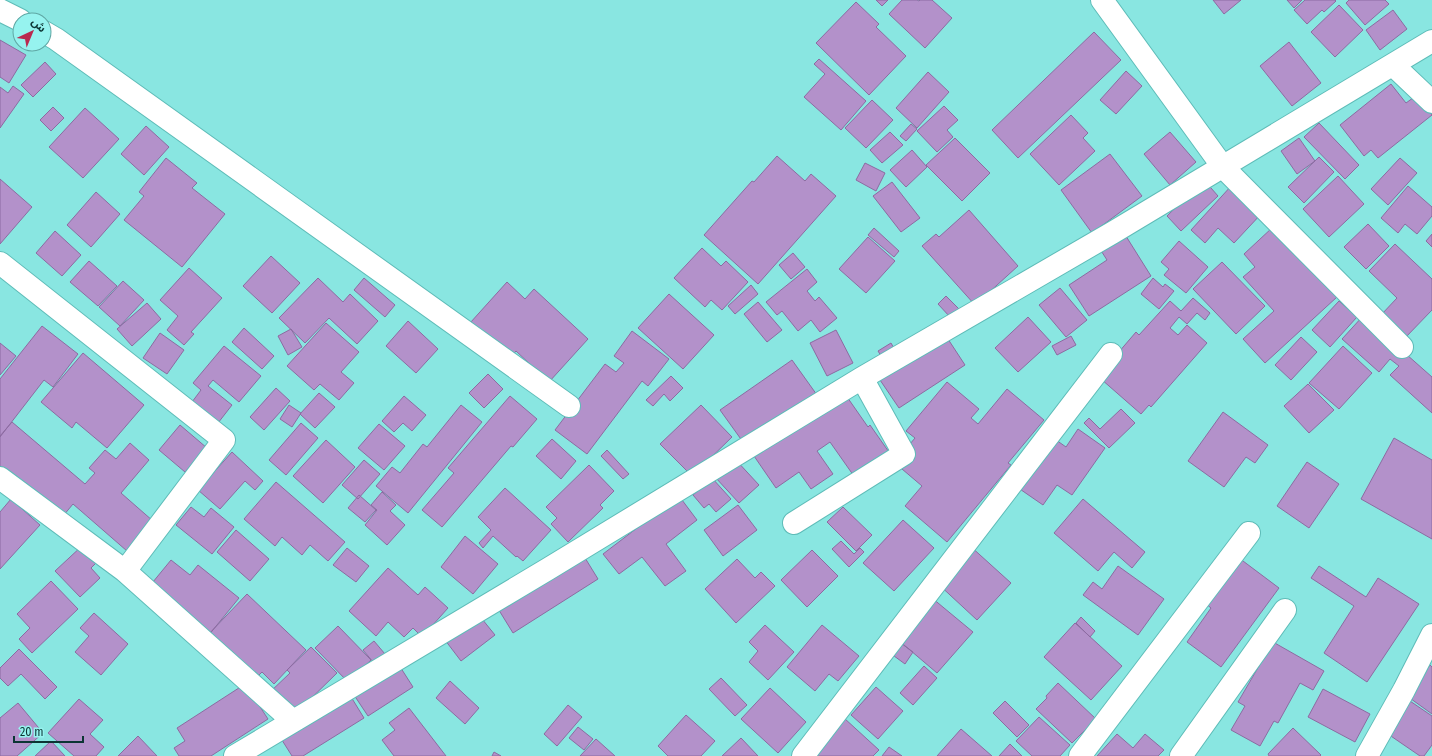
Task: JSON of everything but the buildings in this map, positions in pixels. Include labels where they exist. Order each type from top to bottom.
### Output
[{"type":"street","points":[[1102,0],[1223,167],[1402,347]]},
{"type":"street","points":[[0,10],[12,16]]},
{"type":"street","points":[[52,37],[568,406]]},
{"type":"street","points":[[235,756],[548,569],[862,378],[1223,167],[1432,41]]},
{"type":"street","points":[[1393,64],[1432,102]]},
{"type":"street","points":[[0,263],[224,440],[125,571]]},
{"type":"street","points":[[803,756],[1111,354]]},
{"type":"street","points":[[794,523],[904,454],[862,378]]},
{"type":"street","points":[[0,478],[125,571],[293,721]]},
{"type":"street","points":[[1080,756],[1249,533]]},
{"type":"street","points":[[1181,756],[1285,610]]},
{"type":"street","points":[[1367,756],[1432,636]]}]
